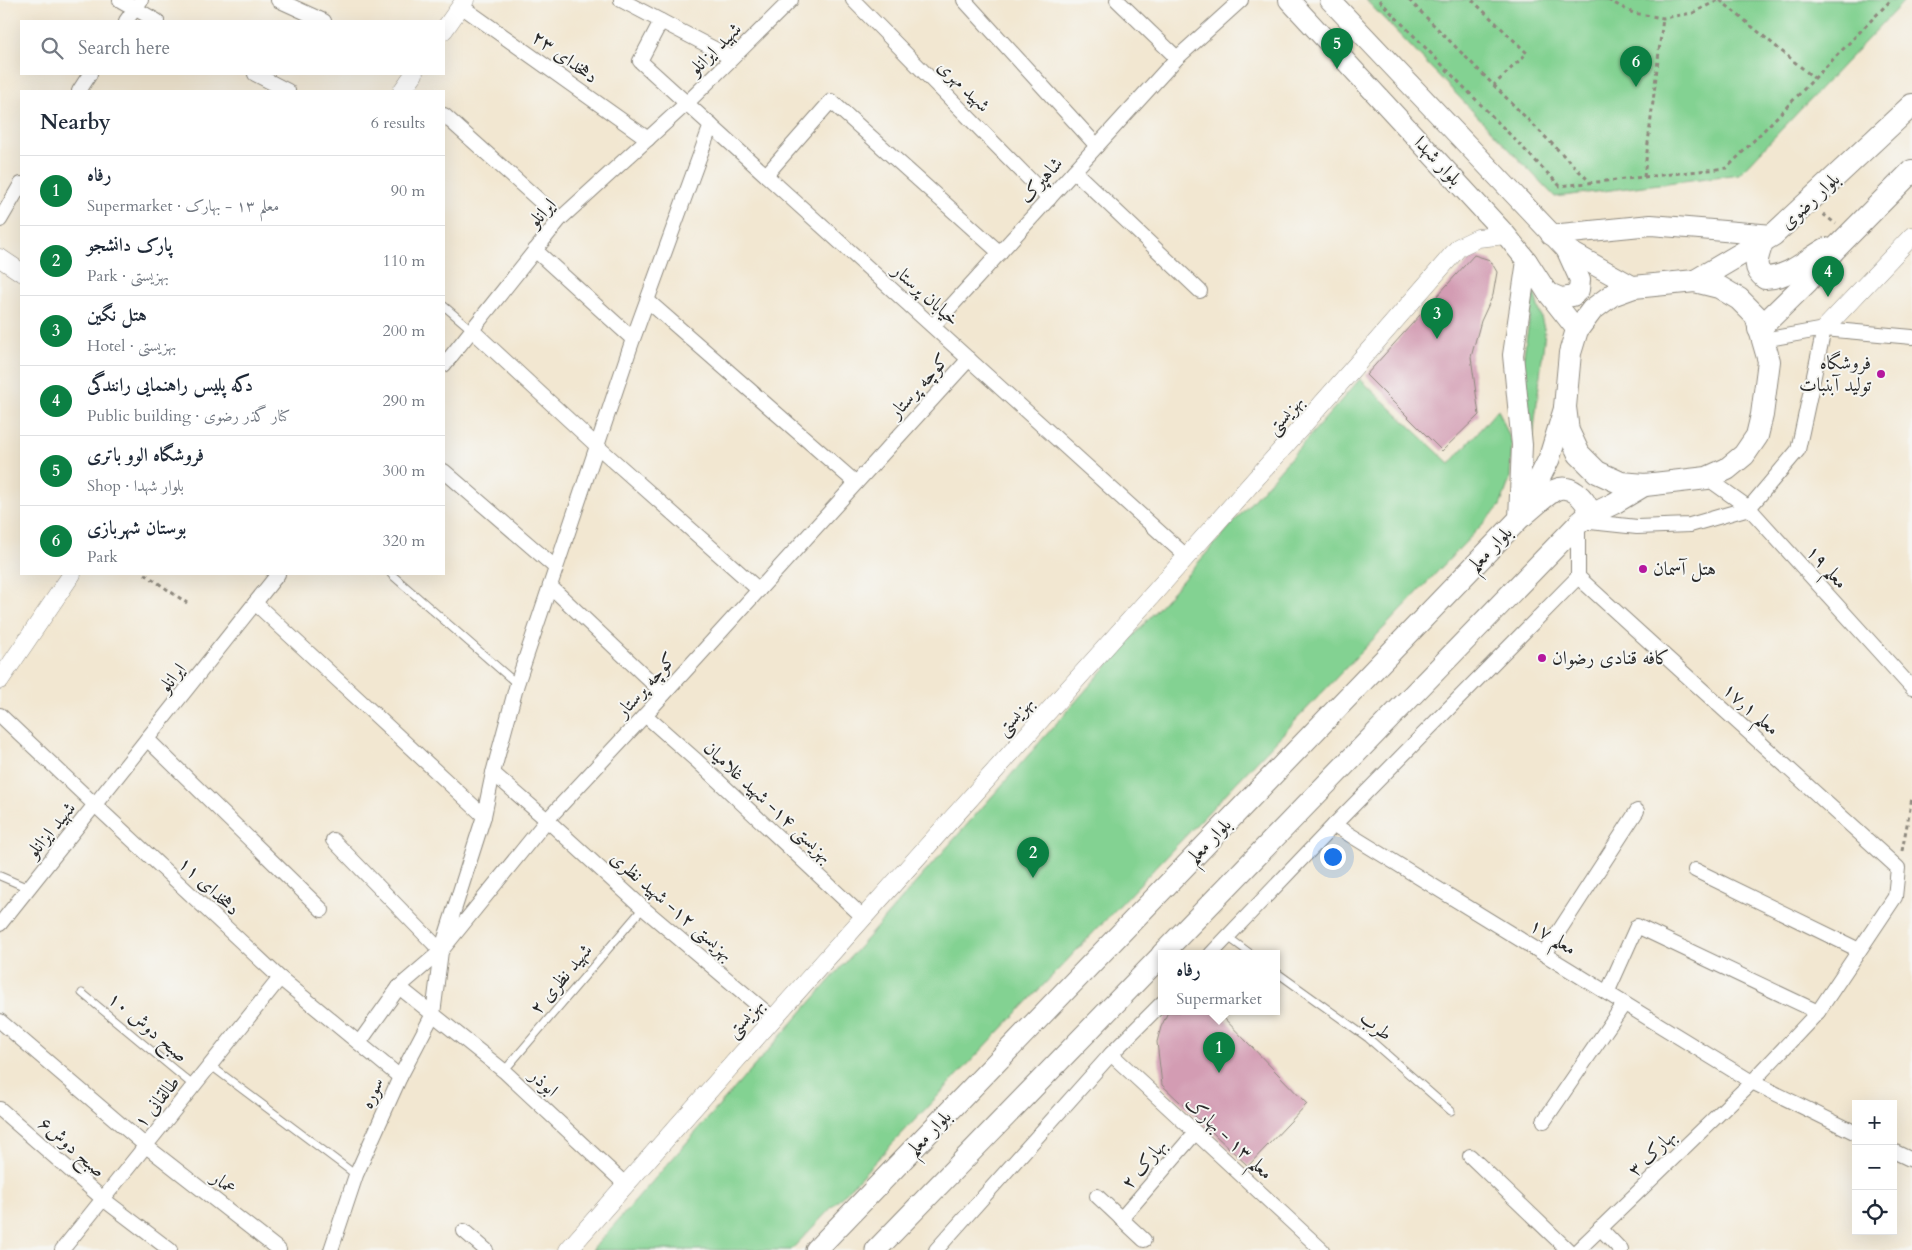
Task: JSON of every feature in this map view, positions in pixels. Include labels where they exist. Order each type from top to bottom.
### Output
[{"type":"highway","name":"بلوار رضوی","points":[[1695,282],[1767,239],[1912,105]]},
{"type":"highway","points":[[1761,334],[1849,235],[1912,170]]},
{"type":"highway","points":[[1767,239],[1756,264],[1758,273],[1765,278],[1775,278],[1790,273],[1816,254],[1849,235]]},
{"type":"highway","points":[[1695,282],[1719,287],[1739,299],[1756,316],[1761,334],[1769,361],[1762,415],[1757,436],[1744,454],[1727,469],[1707,478],[1645,485],[1621,483],[1597,472],[1579,454],[1568,431],[1565,407],[1570,353],[1577,330],[1592,310],[1612,295],[1634,287],[1695,282]]},
{"type":"main road","name":"بلوار شهدا","points":[[1289,0],[1506,235],[1577,330]]},
{"type":"main road","name":"بلوار شهدا","points":[[1330,0],[1551,235],[1566,249],[1634,287]]},
{"type":"main road","points":[[1551,235],[1651,225],[1767,239]]},
{"type":"main road","points":[[1547,292],[1561,298],[1573,296],[1579,290],[1580,280],[1566,249]]},
{"type":"main road","points":[[1519,519],[1522,445],[1513,355],[1527,261]]},
{"type":"main road","name":"بلوار معلم","points":[[816,1250],[1519,519],[1549,459],[1565,407]]},
{"type":"main road","points":[[1582,521],[1645,485]]},
{"type":"main road","points":[[1167,950],[1582,521],[1589,511],[1581,496],[1574,491],[1557,489],[1519,519]]},
{"type":"main road","points":[[876,1250],[1158,959]]},
{"type":"street","points":[[120,0],[137,4],[156,20]]},
{"type":"street","points":[[278,0],[322,20]]},
{"type":"street","points":[[621,0],[732,58]]},
{"type":"street","name":"شهید ایزانلو","points":[[687,103],[791,0]]},
{"type":"street","name":"شهید مهری","points":[[853,0],[1049,199]]},
{"type":"street","points":[[964,0],[1097,146]]},
{"type":"street","points":[[1117,0],[1177,58]]},
{"type":"street","name":"شاهپرک","points":[[933,326],[1177,58],[1242,0]]},
{"type":"street","points":[[445,29],[463,3]]},
{"type":"street","name":"دهخدای ۲۳","points":[[463,3],[648,139]]},
{"type":"street","points":[[127,20],[137,4]]},
{"type":"street","name":"خیابان پرستار","points":[[660,21],[640,61],[1187,557]]},
{"type":"street","points":[[80,90],[89,75]]},
{"type":"street","points":[[257,75],[286,90]]},
{"type":"street","points":[[766,175],[831,101],[1000,253]]},
{"type":"street","name":"ایرانلو","points":[[445,364],[560,219],[687,103]]},
{"type":"street","points":[[445,116],[560,219]]},
{"type":"street","name":"سوره","points":[[332,1250],[356,1175],[400,1077],[432,1014],[441,951],[484,816],[493,772],[517,684],[633,339],[711,125]]},
{"type":"street","points":[[1074,171],[1200,291]]},
{"type":"street","points":[[0,220],[20,186]]},
{"type":"street","name":"بهزیستی","points":[[568,1250],[1285,447],[1458,247],[1478,238],[1506,235]]},
{"type":"street","points":[[1215,950],[1334,825],[1578,576],[1582,521],[1638,526],[1690,525],[1749,508],[1798,450],[1824,328],[1912,236]]},
{"type":"street","points":[[535,250],[633,339]]},
{"type":"street","points":[[0,258],[20,271]]},
{"type":"street","points":[[648,301],[856,483]]},
{"type":"street","points":[[1761,334],[1824,328],[1912,337]]},
{"type":"street","points":[[472,330],[597,446],[759,590]]},
{"type":"street","name":"کوچه پرستار","points":[[359,1043],[399,987],[441,951],[547,820],[969,359]]},
{"type":"street","points":[[445,472],[556,568]]},
{"type":"street","name":"معلم ۱۹","points":[[1707,478],[1749,508],[1912,688]]},
{"type":"street","points":[[0,680],[71,575]]},
{"type":"street","name":"ایرانلو","points":[[95,805],[277,575]]},
{"type":"street","name":"معلم ۱۷٫۱","points":[[1578,576],[1898,868]]},
{"type":"street","points":[[550,586],[664,694]]},
{"type":"street","points":[[255,603],[484,816]]},
{"type":"street","name":"دهخدای ۱۱","points":[[0,715],[280,978],[400,1077]]},
{"type":"street","name":"بهزیستی ۱۴- شهید غلامیان","points":[[645,715],[864,917]]},
{"type":"street","points":[[147,739],[322,910]]},
{"type":"street","name":"بهزیستی ۱۲- شهید نظری","points":[[493,772],[643,908],[774,1018]]},
{"type":"street","name":"شهید ایزانلو","points":[[0,924],[95,805]]},
{"type":"street","points":[[1544,954],[1636,811]]},
{"type":"street","name":"معلم ۱۷","points":[[1334,825],[1752,1082],[1852,1131]]},
{"type":"street","points":[[333,840],[441,951]]},
{"type":"street","name":"بهارک ۳","points":[[1578,1250],[1752,1082],[1818,1012],[1895,896],[1898,868]]},
{"type":"street","points":[[1695,870],[1859,950]]},
{"type":"street","points":[[1607,993],[1636,926],[1818,1012]]},
{"type":"street","name":"طالقانی ۱","points":[[62,1250],[280,978]]},
{"type":"street","name":"ابوذر","points":[[399,987],[504,1071],[626,1185]]},
{"type":"street","points":[[1544,1121],[1624,1004]]},
{"type":"street","points":[[936,1250],[1111,1054],[1158,1008]]},
{"type":"street","name":"عمار","points":[[0,1021],[146,1146],[279,1250]]},
{"type":"street","name":"معلم ۱۳ - بهارک","points":[[1111,1054],[1322,1250]]},
{"type":"street","name":"صبح دوش۶","points":[[0,1109],[103,1199],[170,1250]]},
{"type":"street","name":"بهارک ۲","points":[[1121,1219],[1195,1133]]},
{"type":"street","points":[[1897,1153],[1912,1160]]},
{"type":"street","points":[[1470,1156],[1568,1250]]},
{"type":"street","points":[[1097,1196],[1144,1240]]},
{"type":"street","points":[[1600,1228],[1621,1250]]},
{"type":"street","points":[[464,1231],[486,1250]]},
{"type":"lane","points":[[445,307],[472,330]]},
{"type":"lane","points":[[392,575],[517,684]]},
{"type":"lane","points":[[0,876],[28,888]]},
{"type":"lane","name":"شهید نظری ۲","points":[[504,1071],[643,908]]},
{"type":"lane","points":[[1228,937],[1246,950]]},
{"type":"lane","name":"طرب","points":[[1280,975],[1368,1038],[1451,1111]]},
{"type":"lane","name":"صبح دوش ۱۰","points":[[82,993],[194,1086]]},
{"type":"lane","points":[[210,1065],[356,1175]]},
{"type":"path","points":[[1379,0],[1560,186],[1727,168],[1891,0]]},
{"type":"path","points":[[1409,0],[1590,182]]},
{"type":"path","points":[[1472,0],[1527,54],[1494,85]]},
{"type":"path","points":[[1608,0],[1633,13],[1663,18],[1693,13],[1719,0],[1814,78]]},
{"type":"path","points":[[1644,177],[1663,18]]},
{"type":"path","points":[[146,575],[187,603]]},
{"type":"path","points":[[1898,868],[1912,798]]},
{"type":"green space","points":[[1366,0],[1905,0],[1739,174],[1555,197]]},
{"type":"green space","points":[[1534,291],[1545,332],[1532,447],[1521,372]]},
{"type":"green space","points":[[1360,379],[1450,464],[1498,409],[1512,443],[1510,479],[1500,506],[791,1250],[592,1250]]},
{"type":"building","points":[[1474,255],[1490,260],[1497,272],[1493,295],[1481,321],[1471,357],[1479,415],[1442,451],[1366,375]]},
{"type":"building","points":[[1167,1015],[1221,1015],[1307,1104],[1248,1166],[1162,1085],[1157,1042]]},
{"type":"place","name":"فروشگاه الوو باتری","points":[[1337,69]]},
{"type":"place","name":"بوستان شهربازی","points":[[1636,87]]},
{"type":"place","name":"دکه پلیس راهنمایی رانندگی","points":[[1828,297]]},
{"type":"place","name":"هتل نگین","points":[[1437,339]]},
{"type":"place","name":"فروشگاه تولید آبنبات","points":[[1881,374]]},
{"type":"place","name":"هتل آسمان","points":[[1643,569]]},
{"type":"place","name":"کافه قنادی رضوان","points":[[1542,658]]},
{"type":"place","name":"پارک دانشجو","points":[[1033,878]]},
{"type":"place","name":"رفاه","points":[[1219,1073]]}]
